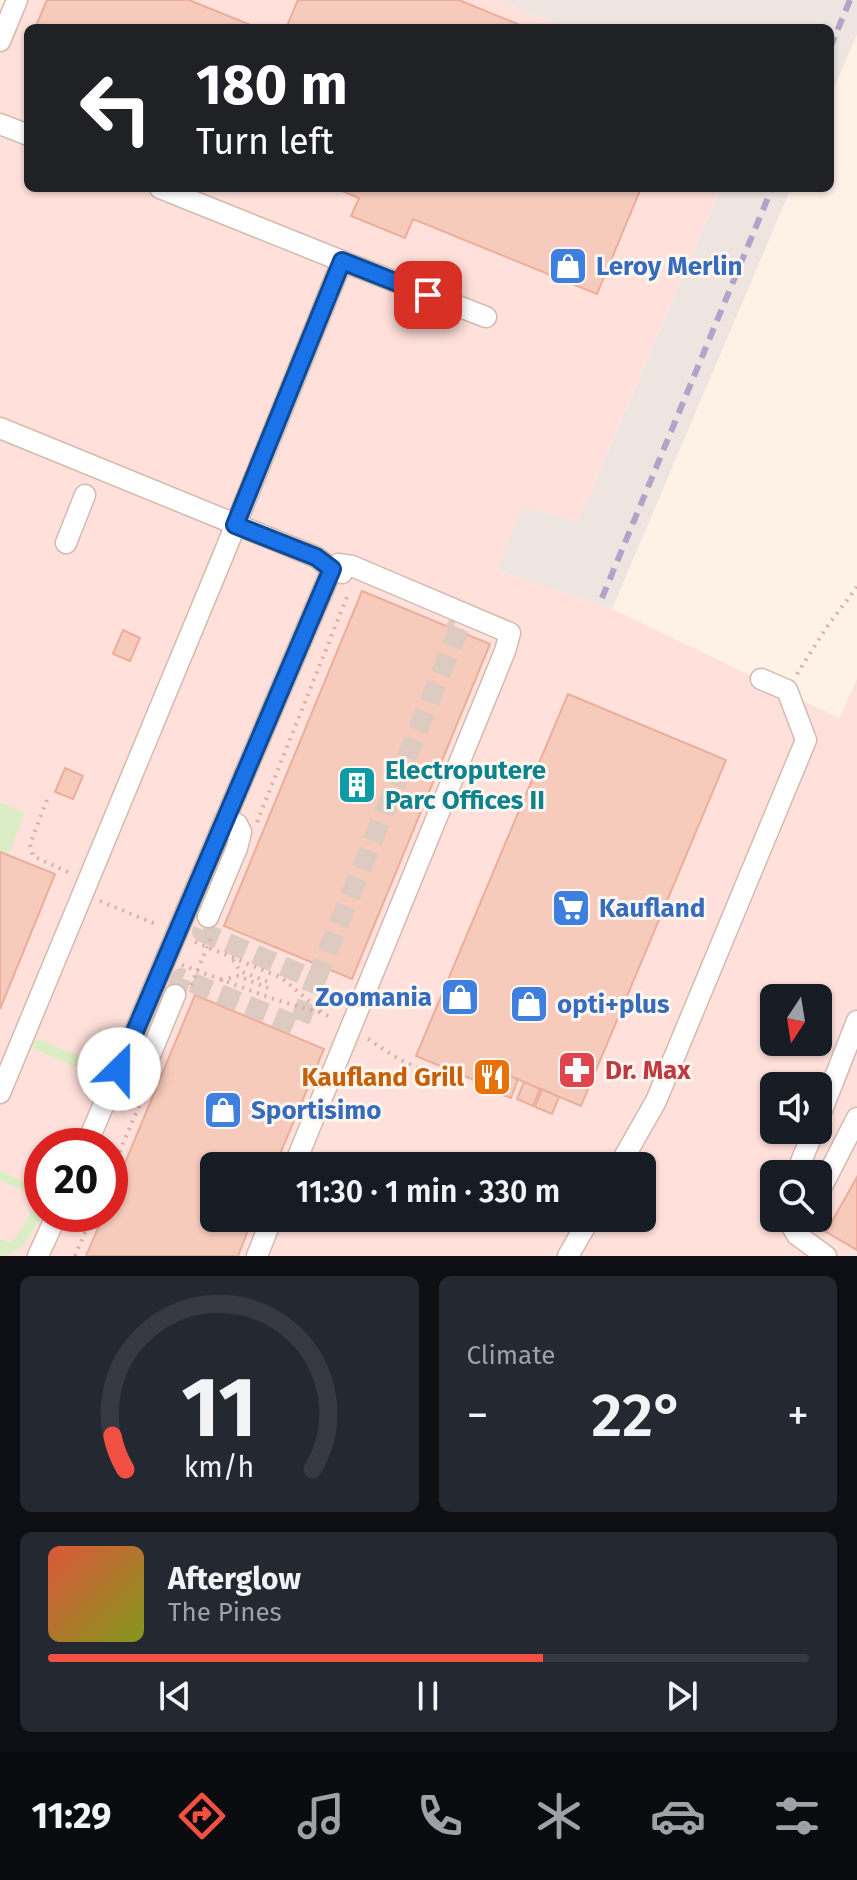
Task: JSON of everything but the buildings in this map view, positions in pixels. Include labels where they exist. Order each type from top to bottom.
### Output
[{"type":"lane","points":[[0,41],[17,0]]},
{"type":"lane","points":[[0,124],[24,133]]},
{"type":"lane","points":[[170,192],[486,317]]},
{"type":"lane","points":[[0,1093],[342,261]]},
{"type":"lane","points":[[0,428],[316,557],[332,569],[450,618]]},
{"type":"lane","points":[[66,543],[85,495]]},
{"type":"lane","points":[[94,1128],[332,569],[338,564],[352,566],[510,633],[300,1152]]},
{"type":"lane","points":[[627,1152],[656,1101],[806,740],[787,690],[761,679]]},
{"type":"lane","points":[[208,917],[241,832],[237,824],[225,819]]},
{"type":"lane","points":[[111,1088],[133,1075],[151,1053],[175,995]]},
{"type":"lane","points":[[832,1084],[857,1021]]},
{"type":"lane","points":[[832,1167],[857,1118]]},
{"type":"lane","points":[[38,1256],[49,1232]]},
{"type":"lane","points":[[257,1256],[266,1232]]},
{"type":"lane","points":[[568,1256],[582,1232]]},
{"type":"lane","points":[[804,1232],[826,1256]]},
{"type":"path","points":[[787,690],[826,628],[857,587]]},
{"type":"path","points":[[177,933],[282,978],[324,1014]]},
{"type":"path","points":[[231,957],[239,974]]},
{"type":"path","points":[[166,959],[276,1000],[324,1014],[428,1073]]},
{"type":"path","points":[[221,980],[239,974],[270,985]]},
{"type":"path","points":[[75,1256],[85,1232]]},
{"type":"shaded area","points":[[6,0],[497,0],[556,24],[24,24],[24,192],[719,192],[578,522],[498,570],[612,609],[839,718],[857,679],[857,1256],[0,1256],[0,16]]},
{"type":"shaded area","points":[[497,0],[857,0],[857,34],[834,88],[834,24],[556,24]]},
{"type":"shaded area","points":[[719,192],[789,192],[612,609],[498,570],[522,506],[578,522]]},
{"type":"green space","points":[[0,802],[25,813],[8,855],[0,852]]},
{"type":"green space","points":[[36,1038],[98,1064],[93,1075],[32,1048]]},
{"type":"green space","points":[[0,1171],[24,1181],[24,1191],[0,1180]]},
{"type":"green space","points":[[24,1225],[24,1232],[32,1232],[23,1246],[6,1256],[0,1255],[0,1239],[11,1242]]},
{"type":"tunnel","points":[[316,980],[461,624],[450,618]]},
{"type":"tunnel","points":[[175,995],[181,978],[298,1026],[316,980],[202,932],[208,917]]},
{"type":"railway","points":[[834,38],[850,0]]},
{"type":"railway","points":[[602,598],[770,192]]},
{"type":"place","name":"Leroy Merlin","points":[[568,266]]},
{"type":"place","name":"Electroputere Parc Offices II","points":[[357,785]]},
{"type":"place","name":"Kaufland","points":[[571,908]]},
{"type":"place","name":"Zoomania","points":[[460,997]]},
{"type":"place","name":"opti+plus","points":[[529,1004]]},
{"type":"place","name":"Dr. Max","points":[[577,1070]]},
{"type":"place","name":"Kaufland Grill","points":[[492,1077]]},
{"type":"place","name":"Sportisimo","points":[[223,1110]]},
{"type":"route","points":[[119,1069],[332,569],[316,557],[235,525],[342,261],[428,295]]}]
